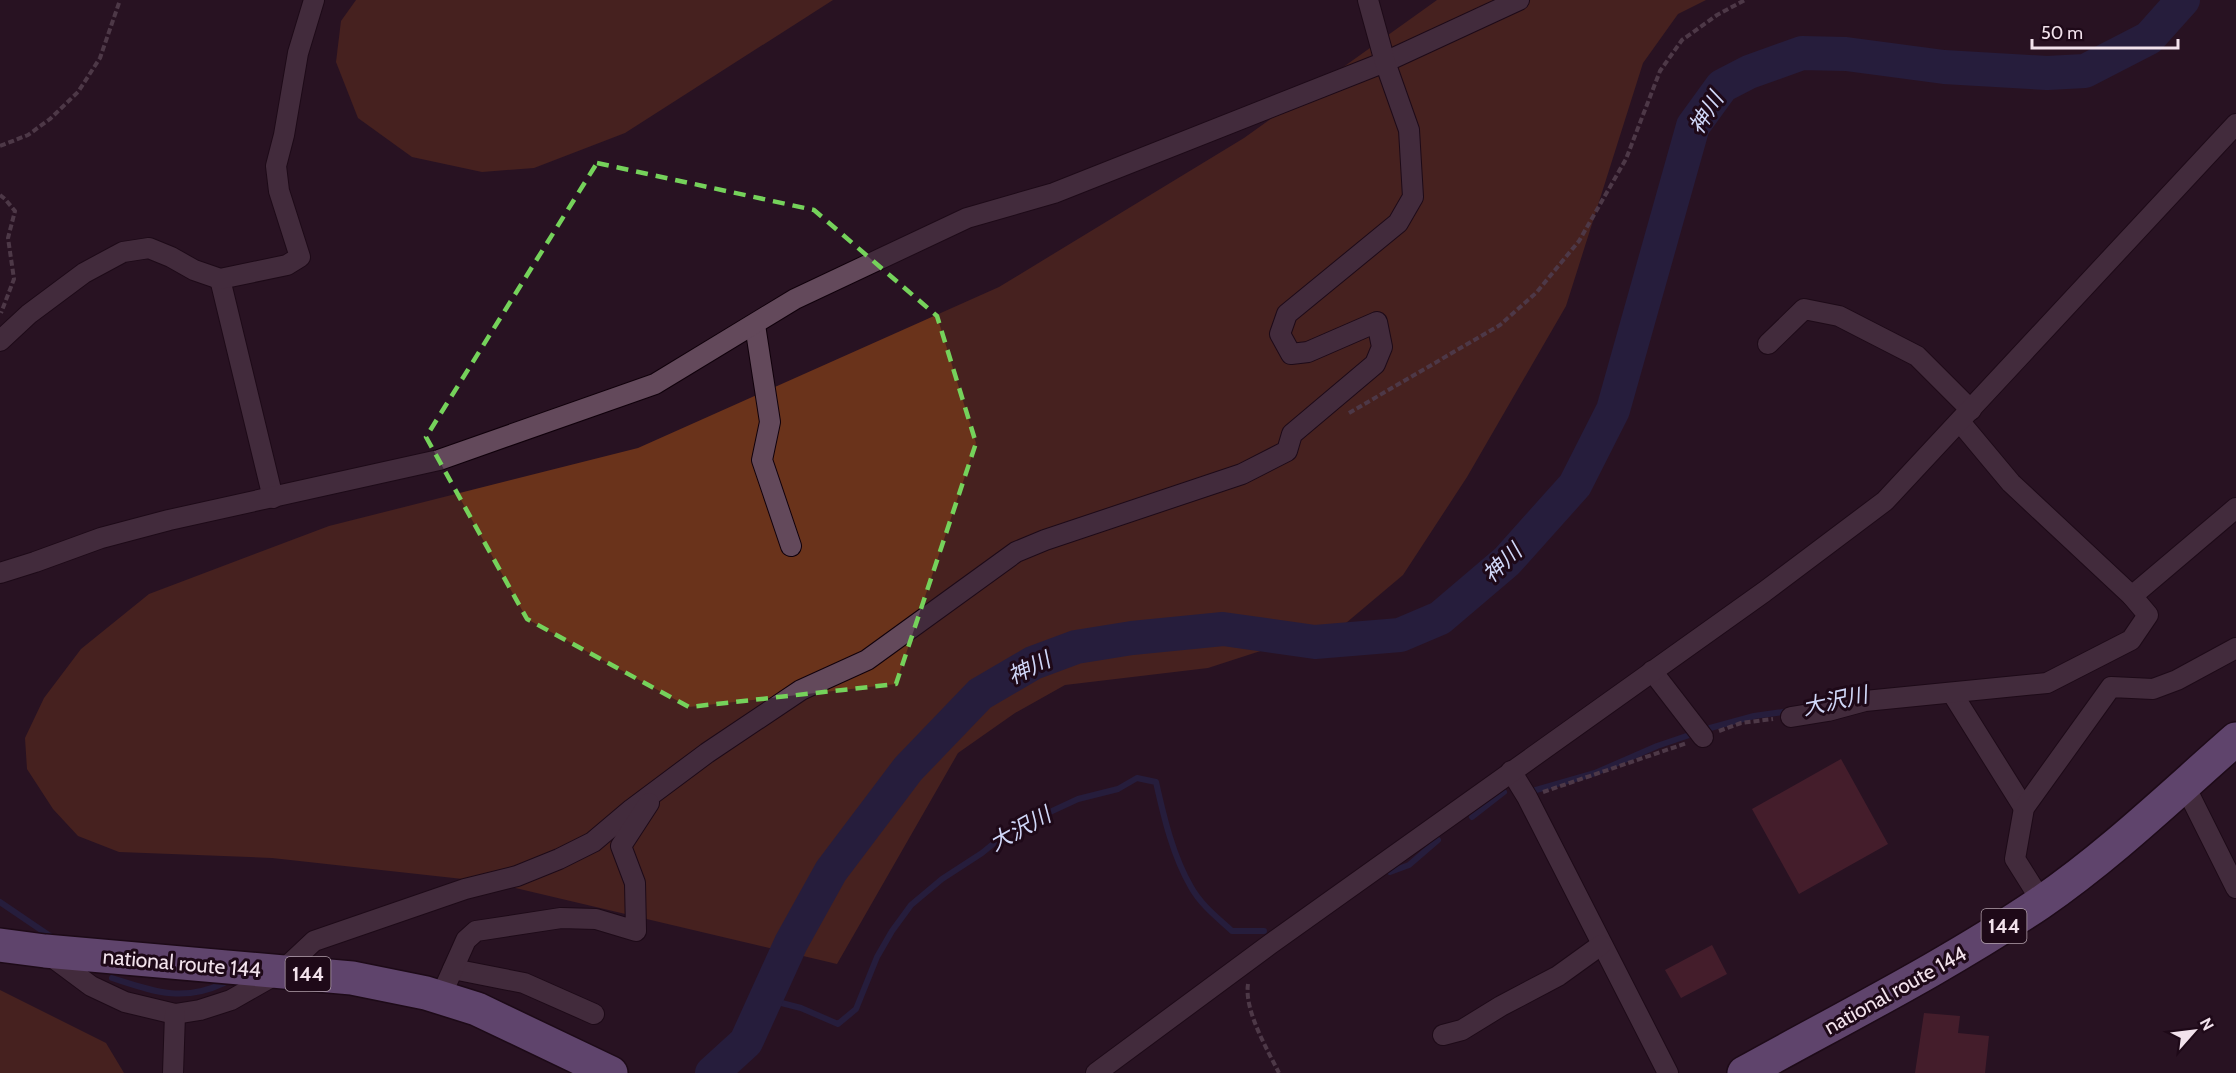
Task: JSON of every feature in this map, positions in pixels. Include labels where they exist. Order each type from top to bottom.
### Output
[{"type":"highway","name":"national route 144","points":[[1744,1073],[1933,970],[2042,902],[2092,864],[2236,739]]},
{"type":"highway","name":"national route 144","points":[[0,945],[352,978],[446,984],[477,1009],[605,1070]]},
{"type":"street","points":[[0,341],[29,314],[84,273],[123,252],[149,248],[194,270],[220,279],[287,265],[300,257],[279,190],[276,166],[284,135],[298,53],[315,0]]},
{"type":"street","points":[[45,951],[91,986],[125,1002],[175,1014],[200,1010],[231,1000],[282,971],[314,941],[465,889],[517,876],[593,842],[707,753],[801,690],[867,660],[1016,552],[1242,474],[1287,451],[1292,434],[1375,364],[1382,347],[1377,322],[1308,352],[1292,354],[1280,334],[1287,315],[1398,223],[1413,197],[1409,130],[1385,62],[1368,0]]},
{"type":"street","points":[[0,573],[101,538],[439,460],[655,384],[795,299],[967,218],[1054,193],[1385,62],[1519,0]]},
{"type":"street","points":[[1096,1073],[1279,938],[1773,585],[1885,501],[2236,124]]},
{"type":"street","points":[[220,279],[273,498]]},
{"type":"street","points":[[1768,344],[1804,309],[1839,316],[1917,356],[1965,416],[2011,483],[2133,596],[2148,615],[2131,640],[2047,683],[1865,700],[1828,711],[1791,717]]},
{"type":"street","points":[[754,325],[770,422],[762,460],[791,546]]},
{"type":"street","points":[[2133,596],[2236,508]]},
{"type":"street","points":[[2042,902],[2015,859],[2024,808],[2111,687],[2153,689],[2177,680],[2236,648]]},
{"type":"street","points":[[1652,671],[1700,733]]},
{"type":"street","points":[[1952,693],[2024,808]]},
{"type":"street","points":[[1512,771],[1668,1073]]},
{"type":"street","points":[[2184,784],[2236,888]]},
{"type":"street","points":[[594,1014],[524,983],[446,984],[466,940],[476,931],[561,918],[596,920],[636,931],[635,883],[621,846],[658,789]]},
{"type":"street","points":[[1443,1035],[1462,1030],[1558,976],[1601,945]]},
{"type":"street","points":[[173,1073],[175,1014]]},
{"type":"path","points":[[0,146],[28,135],[50,119],[78,92],[100,58],[120,0]]},
{"type":"path","points":[[1345,416],[1500,325],[1536,293],[1579,241],[1626,159],[1659,71],[1682,40],[1717,15],[1745,0]]},
{"type":"path","points":[[0,195],[15,211],[8,238],[14,279],[0,314]]},
{"type":"path","points":[[1527,797],[1700,733],[1741,723],[1791,717]]},
{"type":"path","points":[[1249,978],[1246,995],[1257,1026],[1279,1073]]},
{"type":"highlighted area","points":[[597,163],[814,210],[937,316],[976,443],[896,684],[689,707],[527,619],[426,437]]},
{"type":"shaded area","points":[[356,0],[833,0],[625,133],[534,168],[482,172],[412,157],[358,118],[336,62],[341,21]]},
{"type":"shaded area","points":[[1437,0],[1706,0],[1678,14],[1643,63],[1566,306],[1467,477],[1403,575],[1346,623],[1208,668],[1065,685],[1015,713],[958,753],[837,964],[490,882],[272,858],[119,852],[78,836],[53,809],[27,769],[25,738],[44,698],[81,649],[149,594],[329,526],[638,448],[999,287],[1244,138]]},
{"type":"shaded area","points":[[0,990],[106,1043],[124,1073],[0,1073]]},
{"type":"building","points":[[1841,759],[1888,844],[1799,894],[1752,809]]},
{"type":"building","points":[[1712,945],[1727,974],[1681,998],[1665,970]]},
{"type":"building","points":[[1924,1013],[1960,1016],[1958,1033],[1989,1036],[1985,1073],[1915,1073]]},
{"type":"waterway","name":"神川","points":[[712,1073],[746,1042],[791,943],[831,871],[908,769],[980,694],[1033,663],[1076,647],[1132,638],[1223,629],[1315,642],[1400,635],[1440,618],[1507,561],[1575,485],[1613,410],[1693,126],[1722,86],[1749,72],[1802,53],[1846,54],[1944,67],[2047,73],[2085,71],[2149,38],[2183,0]]},
{"type":"waterway","name":"大沢川","points":[[1529,792],[1595,773],[1657,746],[1710,728],[1754,716],[1790,711]]},
{"type":"waterway","name":"大沢川","points":[[766,999],[801,1008],[838,1024],[856,1009],[877,957],[892,931],[911,905],[942,879],[982,853],[1009,831],[1078,799],[1118,789],[1137,778],[1156,782],[1174,850],[1191,887],[1200,900],[1232,931],[1264,931]]},
{"type":"waterway","name":"大沢川","points":[[1472,817],[1504,792]]},
{"type":"waterway","name":"大沢川","points":[[1390,872],[1409,865],[1438,840]]},
{"type":"waterway","points":[[0,902],[53,938]]},
{"type":"waterway","points":[[112,978],[154,991],[181,994],[209,989],[224,983]]}]
